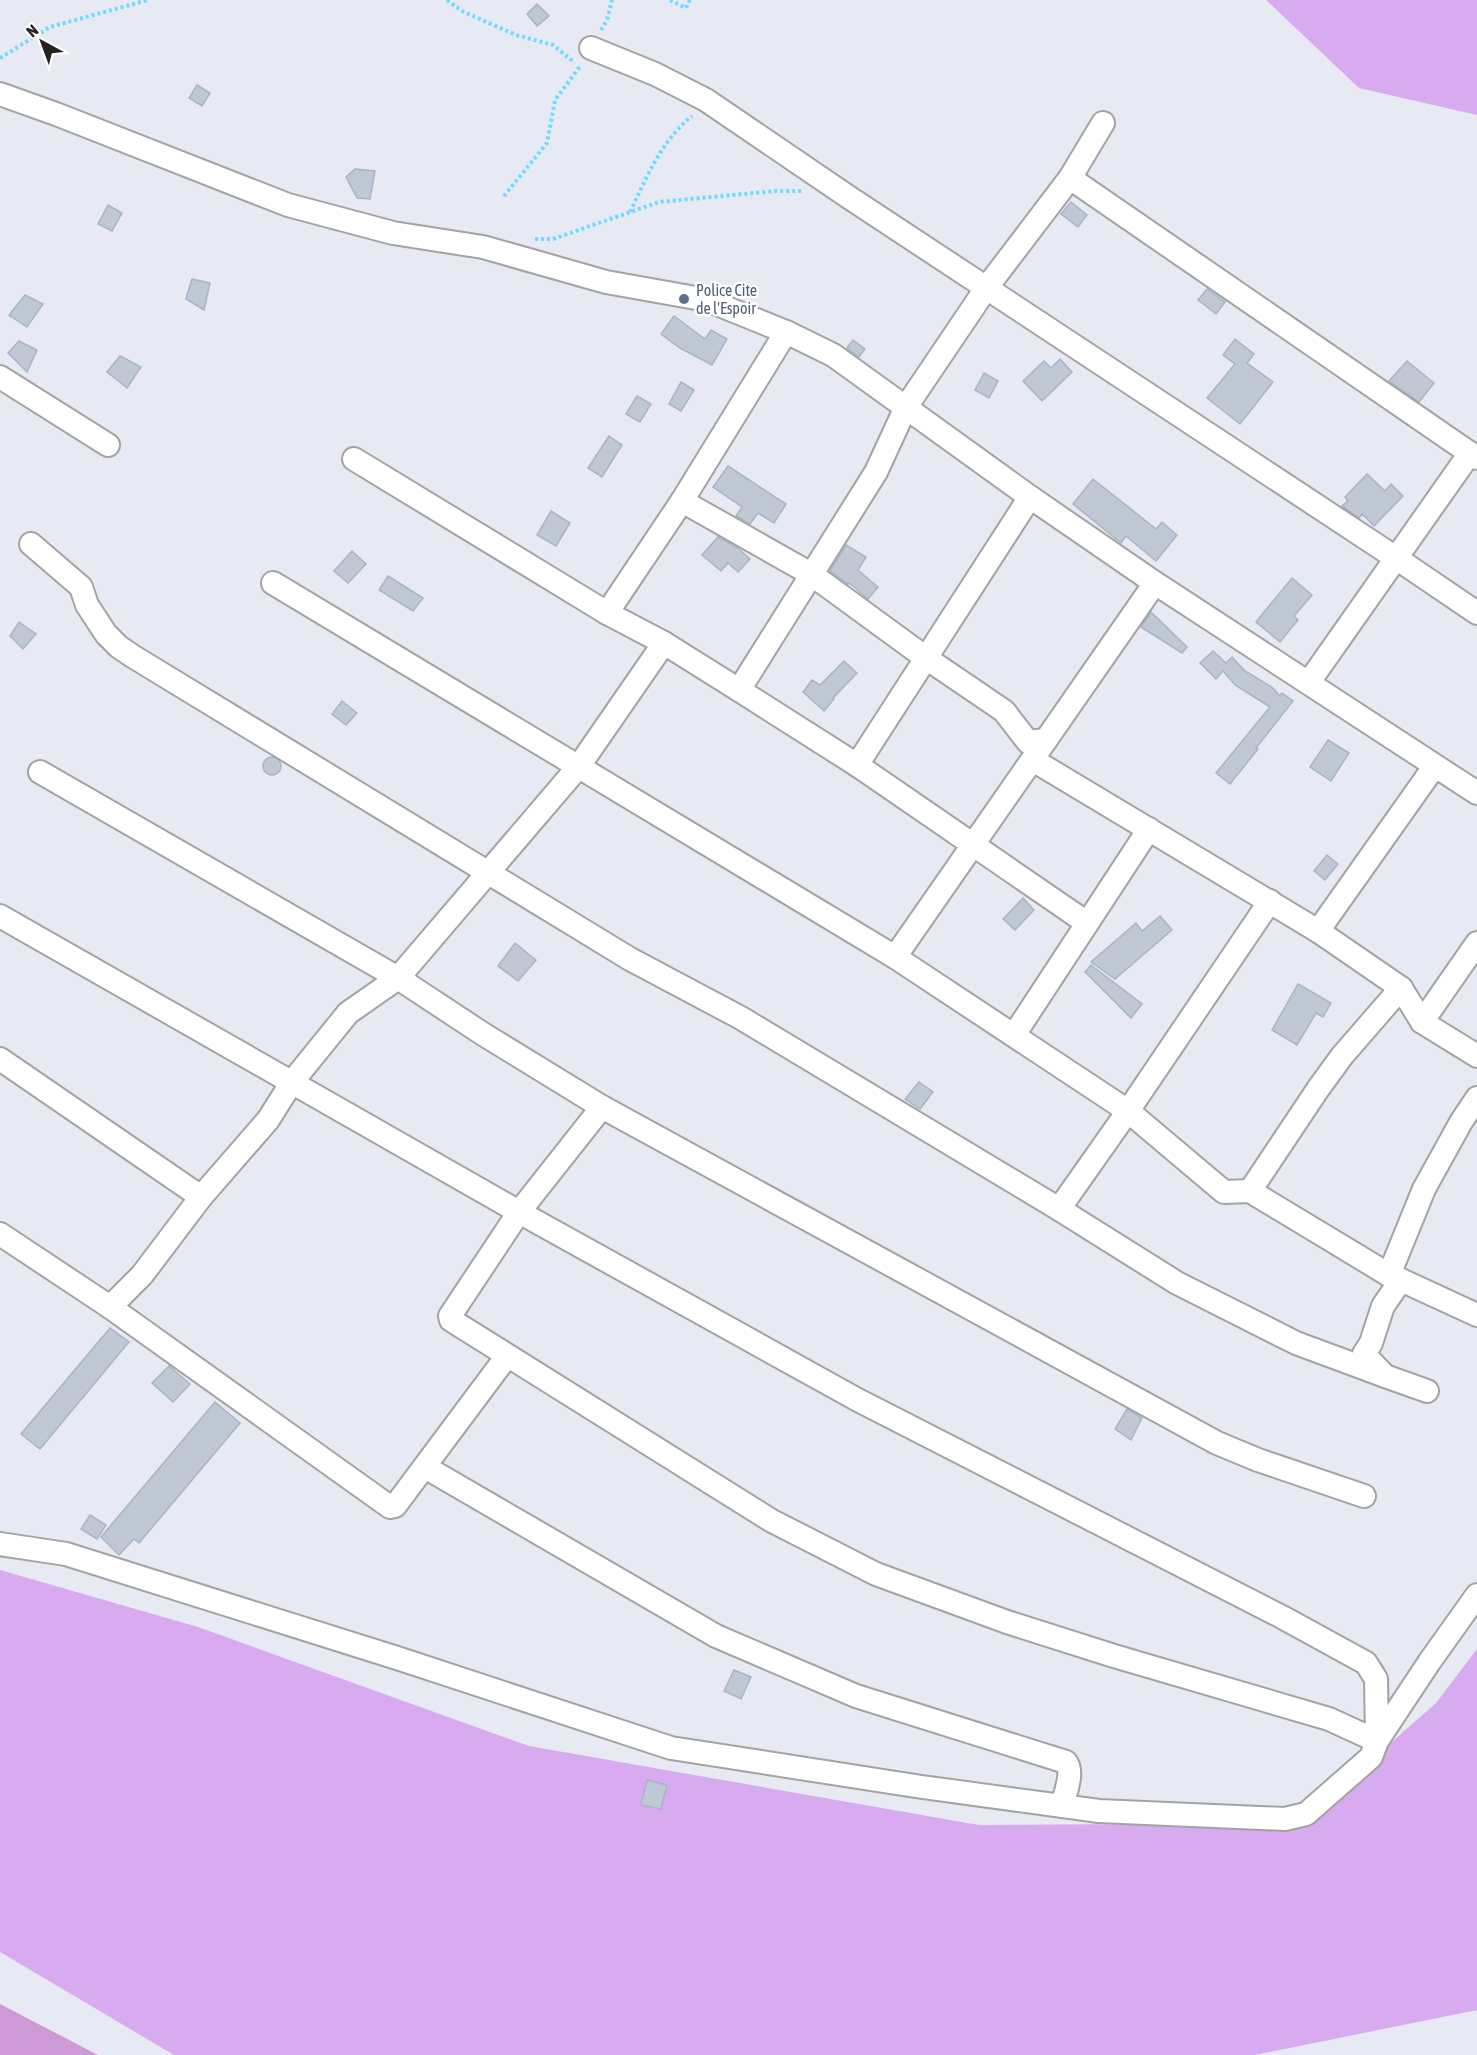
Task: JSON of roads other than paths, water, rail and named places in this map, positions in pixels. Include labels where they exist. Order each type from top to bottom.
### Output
[{"type":"street","points":[[586,57],[655,74],[706,100],[850,198],[1477,613]]},
{"type":"street","points":[[0,94],[288,205],[393,233],[483,248],[606,282],[707,300],[786,332],[833,355],[1030,497],[1155,583],[1477,793]]},
{"type":"street","points":[[739,690],[876,472],[906,407],[987,287],[1070,178],[1103,123]]},
{"type":"street","points":[[1070,178],[1473,455],[1396,558],[1309,682]]},
{"type":"street","points":[[607,613],[682,501],[786,332]]},
{"type":"street","points":[[0,377],[108,444]]},
{"type":"street","points":[[354,459],[607,613],[664,643],[739,690],[857,765],[1087,923]]},
{"type":"street","points":[[857,765],[1030,497]]},
{"type":"street","points":[[682,501],[811,574],[926,658],[1004,711],[1028,742],[1046,740]]},
{"type":"street","points":[[31,544],[81,587],[87,605],[95,618],[119,647],[630,959],[741,1018],[1059,1209],[1177,1283],[1296,1343],[1428,1391]]},
{"type":"street","points":[[273,583],[895,957],[1128,1111],[1224,1192],[1250,1191],[1395,1277],[1477,1315]]},
{"type":"street","points":[[895,957],[1155,583]]},
{"type":"street","points":[[110,1307],[142,1275],[201,1197],[268,1120],[292,1082],[348,1013],[398,978],[579,766],[664,643]]},
{"type":"street","points":[[1033,760],[1318,931],[1401,988],[1422,1022],[1477,1056]]},
{"type":"street","points":[[1318,931],[1434,767]]},
{"type":"street","points":[[40,772],[398,978],[483,1034],[602,1107],[1217,1443],[1258,1460],[1364,1496]]},
{"type":"street","points":[[1014,1035],[1149,829]]},
{"type":"street","points":[[1059,1209],[1270,901]]},
{"type":"street","points":[[0,916],[519,1212],[856,1399],[1260,1606],[1366,1663],[1376,1678],[1377,1741]]},
{"type":"street","points":[[1422,1022],[1477,943]]},
{"type":"street","points":[[1250,1191],[1342,1056],[1401,988]]},
{"type":"street","points":[[0,1059],[201,1197]]},
{"type":"street","points":[[1385,1376],[1364,1354],[1371,1343],[1424,1189],[1477,1098]]},
{"type":"street","points":[[602,1107],[519,1212],[450,1318],[451,1320],[772,1521],[876,1574],[1007,1622],[1329,1719],[1377,1741]]},
{"type":"street","points":[[0,1234],[110,1307],[390,1507],[395,1506],[507,1356]]},
{"type":"street","points":[[425,1467],[716,1636],[856,1696],[1066,1762],[1070,1772],[1062,1806]]},
{"type":"street","points":[[0,1544],[66,1554],[398,1658],[672,1748],[1099,1811],[1285,1819],[1306,1814],[1371,1756],[1377,1741],[1477,1595]]},
{"type":"place","name":"Police Cite de l'Espoir","points":[[684,299]]}]
